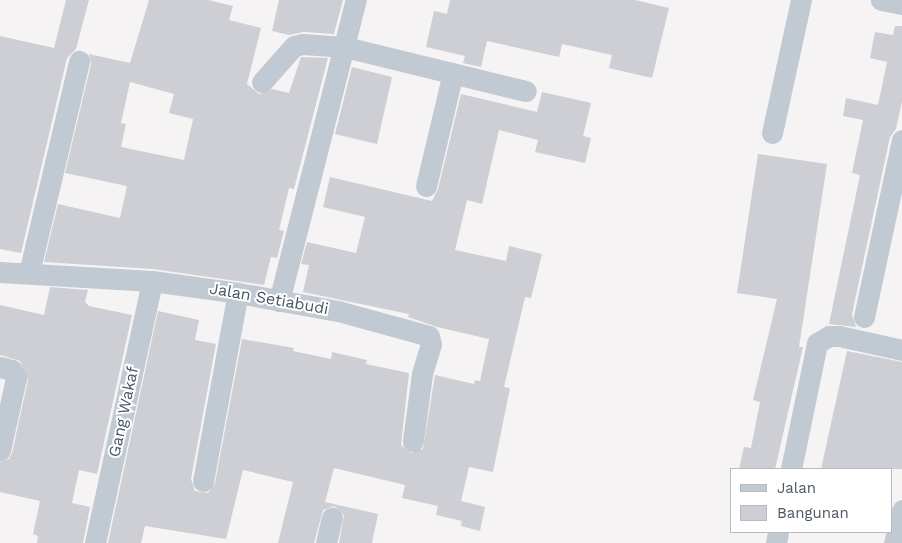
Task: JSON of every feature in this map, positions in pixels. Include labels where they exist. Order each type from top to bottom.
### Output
[{"type":"street","points":[[279,301],[356,0]]},
{"type":"street","points":[[772,133],[801,0]]},
{"type":"street","points":[[881,0],[902,4]]},
{"type":"street","points":[[262,82],[294,46],[345,47],[526,90]]},
{"type":"street","points":[[29,273],[79,61]]},
{"type":"street","points":[[426,186],[453,73]]},
{"type":"street","points":[[864,317],[902,140]]},
{"type":"street","name":"Jalan Setiabudi","points":[[0,272],[152,281],[238,293],[338,311],[429,336],[431,344],[422,374],[414,441]]},
{"type":"street","name":"Gang Wakaf","points":[[95,543],[152,281]]},
{"type":"street","points":[[203,481],[238,293]]},
{"type":"street","points":[[791,468],[817,343],[829,336],[839,336],[902,350]]},
{"type":"street","points":[[0,367],[12,370],[16,378],[0,450]]},
{"type":"street","points":[[894,543],[902,510]]},
{"type":"street","points":[[326,543],[332,518]]},
{"type":"building","points":[[66,0],[89,0],[76,49],[67,58],[21,253],[0,249],[0,36],[54,48]]},
{"type":"building","points":[[149,0],[208,0],[233,6],[229,20],[261,28],[247,84],[259,94],[272,89],[289,93],[301,57],[328,58],[294,189],[289,188],[279,230],[284,231],[277,258],[271,257],[264,285],[153,269],[44,262],[58,204],[120,218],[127,186],[65,173],[91,64],[89,54],[130,63]],"holes":[[[130,82],[174,94],[169,113],[193,119],[184,160],[121,147],[126,124],[121,123]]]},
{"type":"building","points":[[279,0],[343,0],[334,34],[304,32],[289,35],[272,31]]},
{"type":"building","points":[[450,0],[635,0],[669,8],[652,78],[609,68],[612,55],[562,44],[559,57],[487,41],[481,67],[463,63],[465,56],[426,47],[434,11],[447,14]]},
{"type":"building","points":[[895,26],[902,26],[902,101],[896,129],[890,137],[852,314],[856,327],[829,324],[860,175],[852,173],[863,120],[843,116],[846,98],[878,105],[887,62],[870,58],[875,32],[893,35]]},
{"type":"building","points":[[352,67],[392,77],[377,144],[335,134]]},
{"type":"building","points":[[542,92],[591,103],[583,136],[591,138],[585,163],[535,152],[538,140],[499,130],[482,204],[467,200],[455,250],[506,261],[509,246],[542,254],[531,298],[525,297],[504,387],[510,388],[493,472],[469,467],[461,501],[485,507],[480,531],[461,526],[462,521],[436,515],[438,506],[402,498],[405,485],[334,468],[325,502],[378,514],[372,543],[339,543],[344,515],[334,506],[323,510],[314,543],[278,543],[293,482],[243,470],[226,539],[145,526],[141,543],[108,543],[158,311],[199,320],[195,340],[216,344],[191,479],[195,491],[208,493],[215,483],[242,339],[294,348],[293,351],[331,359],[332,352],[367,360],[366,364],[409,373],[401,445],[411,453],[423,449],[435,375],[474,384],[475,380],[480,381],[489,339],[437,327],[408,317],[409,314],[303,292],[309,265],[301,264],[307,242],[356,253],[365,217],[323,207],[330,177],[432,201],[438,189],[461,94],[537,112]]},
{"type":"building","points":[[758,154],[827,164],[799,347],[803,347],[775,468],[739,468],[744,447],[751,448],[760,402],[753,400],[777,299],[737,293]]},
{"type":"building","points":[[50,287],[88,290],[85,302],[89,306],[132,315],[97,474],[79,470],[72,503],[90,507],[83,543],[37,543],[38,536],[33,534],[40,501],[0,492],[0,462],[9,459],[12,453],[28,380],[20,361],[0,355],[0,305],[44,315]]},
{"type":"building","points":[[847,351],[902,362],[902,469],[821,468]]}]
